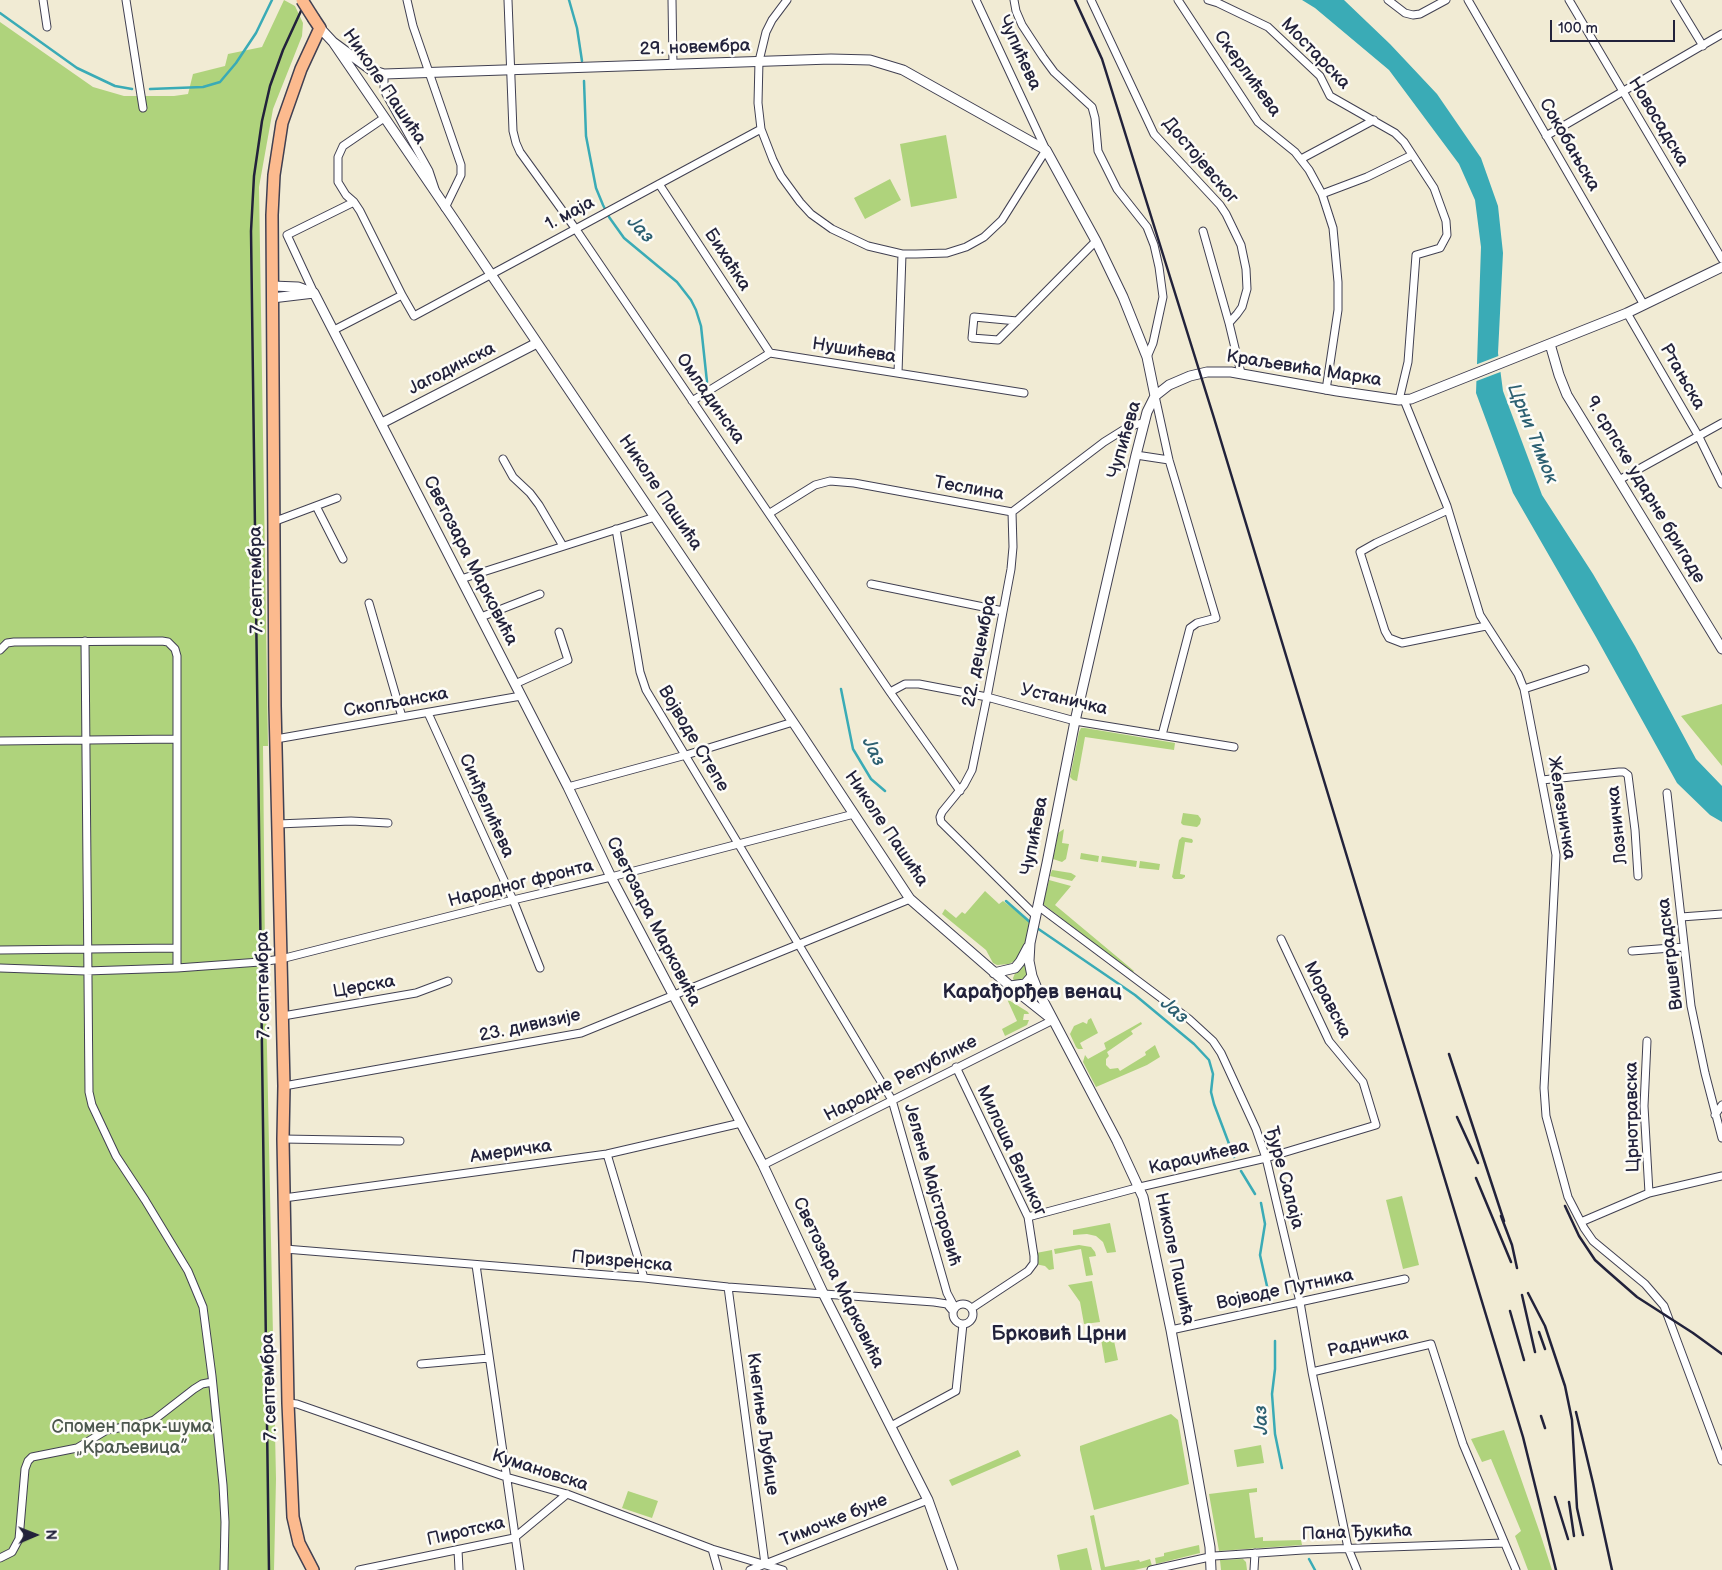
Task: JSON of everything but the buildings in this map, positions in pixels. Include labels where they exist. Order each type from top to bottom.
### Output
[{"type":"main road","name":"Николе Пашића","points":[[302,0],[317,23]]},
{"type":"main road","name":"7. септембра","points":[[313,1570],[299,1543],[292,1517],[288,1403],[283,1139],[283,1016],[276,739],[272,292],[273,193],[282,123],[317,23]]},
{"type":"street","points":[[43,0],[47,27]]},
{"type":"street","points":[[126,0],[143,108]]},
{"type":"street","points":[[406,0],[413,26],[462,169],[445,208]]},
{"type":"street","name":"Омладинска","points":[[508,0],[513,131],[520,152],[575,228],[890,692],[960,791]]},
{"type":"street","points":[[672,0],[674,65]]},
{"type":"street","points":[[787,0],[772,20],[766,32],[759,61],[758,104],[761,129],[773,160],[791,191],[811,214],[832,229],[858,243],[902,254],[947,253],[966,247],[984,237],[1002,220],[1046,150]]},
{"type":"street","name":"Чупићева","points":[[976,0],[1046,150],[1096,241],[1123,297],[1146,357],[1155,396],[1150,405],[1136,455],[1075,721],[1030,942]]},
{"type":"street","points":[[1014,0],[1022,25],[1043,58],[1092,107],[1098,151],[1117,189],[1146,227],[1154,245],[1160,267],[1163,297],[1153,344],[1146,357]]},
{"type":"street","name":"Достојевског","points":[[1091,0],[1154,134],[1220,205],[1236,234],[1245,262],[1247,290],[1242,307],[1229,323]]},
{"type":"street","name":"Скерлићева","points":[[1178,0],[1258,122],[1295,152],[1309,170],[1322,194],[1333,228],[1338,282],[1337,318],[1326,390]]},
{"type":"street","name":"Мостарска","points":[[1208,0],[1268,27],[1320,76],[1330,96],[1395,133],[1404,142],[1434,188],[1447,228],[1446,235],[1440,248],[1416,255],[1408,362],[1402,400]]},
{"type":"street","points":[[1388,0],[1405,13],[1413,15],[1420,14],[1446,0]]},
{"type":"street","name":"Сокобањска","points":[[1468,0],[1644,305]]},
{"type":"street","name":"Новосадска","points":[[1569,0],[1722,259]]},
{"type":"street","points":[[1675,0],[1703,46]]},
{"type":"street","name":"Николе Пашића","points":[[317,23],[333,42],[655,517],[910,899],[1052,1020],[1140,1187],[1146,1206],[1171,1330],[1211,1556],[1211,1570]]},
{"type":"street","points":[[1546,136],[1722,34]]},
{"type":"street","name":"29. новембра","points":[[333,42],[372,70],[384,74],[843,58],[870,60],[894,66],[1046,150]]},
{"type":"street","name":"Николе Пашића","points":[[384,74],[386,94],[429,171],[436,195]]},
{"type":"street","points":[[334,330],[402,295],[360,211],[354,202],[346,196],[338,182],[337,174],[339,152],[346,142],[384,118]]},
{"type":"street","points":[[1301,159],[1374,120]]},
{"type":"street","name":"1. маја","points":[[402,295],[414,316],[761,129]]},
{"type":"street","points":[[1322,194],[1367,177],[1412,155]]},
{"type":"street","name":"Бихаћка","points":[[659,184],[770,353]]},
{"type":"street","name":"Светозара Марковића","points":[[354,202],[287,235],[314,293],[568,787],[672,997],[763,1165],[824,1295],[928,1500],[953,1570]]},
{"type":"street","points":[[1203,230],[1241,373]]},
{"type":"street","points":[[1017,321],[974,317],[972,338],[998,340],[1017,321],[1096,241]]},
{"type":"street","points":[[898,373],[902,254]]},
{"type":"street","name":"Краљевића Марка","points":[[1155,396],[1169,385],[1190,376],[1207,372],[1241,373],[1326,390],[1402,400],[1418,397],[1627,313],[1722,267]]},
{"type":"street","points":[[272,292],[314,293]]},
{"type":"street","name":"Ртањска","points":[[1627,313],[1699,437],[1722,484]]},
{"type":"street","name":"Јагодинска","points":[[382,423],[536,343]]},
{"type":"street","name":"9. српске ударне бригаде","points":[[1550,344],[1567,395],[1619,480],[1719,635],[1722,649]]},
{"type":"street","points":[[692,401],[770,353]]},
{"type":"street","name":"Нушићева","points":[[770,353],[1024,393]]},
{"type":"street","points":[[1155,396],[1169,460],[1216,618],[1197,623],[1190,628],[1162,735]]},
{"type":"street","name":"Железничка","points":[[1402,400],[1448,510],[1480,615],[1518,674],[1524,689],[1556,855],[1544,1101],[1550,1132],[1568,1197],[1588,1235],[1653,1291],[1664,1306],[1722,1461]]},
{"type":"street","name":"Теслина","points":[[770,513],[815,485],[830,481],[1012,512],[1104,442],[1128,427],[1145,422]]},
{"type":"street","points":[[1619,480],[1722,424]]},
{"type":"street","points":[[1136,455],[1169,460]]},
{"type":"street","points":[[503,459],[512,476],[530,493],[539,505],[563,546]]},
{"type":"street","points":[[273,522],[338,498]]},
{"type":"street","points":[[316,506],[343,559]]},
{"type":"street","points":[[1448,510],[1360,552],[1384,631],[1394,641],[1402,643],[1486,626]]},
{"type":"street","name":"22. децембра","points":[[1012,512],[1013,546],[1011,569],[972,770],[960,791],[940,815],[941,822],[1035,921]]},
{"type":"street","points":[[461,579],[655,517]]},
{"type":"street","name":"Војводе Степе","points":[[616,529],[642,680],[646,690],[799,944]]},
{"type":"street","points":[[871,584],[1003,611]]},
{"type":"street","points":[[481,617],[540,594]]},
{"type":"street","points":[[369,603],[402,717]]},
{"type":"street","points":[[515,684],[568,660],[559,632]]},
{"type":"street","points":[[85,641],[87,1081],[92,1105],[116,1156],[170,1240],[193,1280],[205,1317],[225,1522],[224,1570]]},
{"type":"street","points":[[0,650],[7,643],[14,642],[162,641],[168,642],[172,646],[177,656],[177,968]]},
{"type":"street","points":[[1524,689],[1586,670]]},
{"type":"street","name":"Устаничка","points":[[890,692],[905,684],[914,683],[987,697],[1075,721],[1234,747]]},
{"type":"street","name":"Скопљанска","points":[[276,739],[521,696]]},
{"type":"street","name":"Синђелићева","points":[[428,713],[513,900],[540,968]]},
{"type":"street","points":[[568,787],[686,755],[793,722]]},
{"type":"street","points":[[0,742],[176,739]]},
{"type":"street","name":"Лозничка","points":[[1542,780],[1619,772],[1625,773],[1629,778],[1638,876]]},
{"type":"street","name":"Вишеградска","points":[[1667,793],[1691,1006],[1705,1073],[1722,1138]]},
{"type":"street","name":"Народног фронта","points":[[0,968],[86,971],[177,968],[281,959],[739,845],[854,814]]},
{"type":"street","points":[[278,824],[351,821],[388,823]]},
{"type":"street","name":"23. дивизије","points":[[284,1086],[581,1033],[910,899]]},
{"type":"street","name":"Ђуре Салаја","points":[[1038,906],[1189,1019],[1212,1040],[1221,1053],[1241,1095],[1266,1158],[1300,1302],[1312,1372],[1348,1548],[1358,1570]]},
{"type":"street","points":[[1681,917],[1722,914]]},
{"type":"street","name":"Моравска","points":[[1280,939],[1329,1041],[1363,1082],[1376,1125]]},
{"type":"street","points":[[1030,942],[1023,958],[1011,975],[1010,986],[1025,984],[1032,976]]},
{"type":"street","points":[[1030,942],[1029,961],[1032,976],[1052,1020]]},
{"type":"street","name":"Јелене Мајсторовић","points":[[799,944],[892,1100],[947,1293],[954,1309]]},
{"type":"street","points":[[1632,951],[1684,947]]},
{"type":"street","points":[[0,950],[177,948]]},
{"type":"street","points":[[994,972],[1015,968]]},
{"type":"street","name":"Церска","points":[[283,1016],[416,993],[448,981]]},
{"type":"street","name":"Народне Републике","points":[[763,1165],[1052,1020]]},
{"type":"street","name":"Црнотравска","points":[[1647,1041],[1644,1106],[1649,1193]]},
{"type":"street","name":"Милоша Великог","points":[[956,1067],[1028,1217],[1034,1250],[1034,1263],[1028,1271],[972,1308]]},
{"type":"street","points":[[1715,1115],[1722,1105]]},
{"type":"street","name":"Америчка","points":[[284,1198],[607,1154],[741,1123]]},
{"type":"street","name":"Караџићева","points":[[1028,1217],[1140,1187],[1266,1158],[1376,1125]]},
{"type":"street","points":[[283,1139],[400,1141]]},
{"type":"street","points":[[607,1154],[644,1278]]},
{"type":"street","points":[[1581,1222],[1649,1193],[1722,1176]]},
{"type":"street","name":"Призренска","points":[[285,1249],[644,1278],[728,1288],[943,1303],[954,1309]]},
{"type":"street","points":[[476,1265],[520,1570]]},
{"type":"street","name":"Војводе Путника","points":[[1171,1330],[1405,1279]]},
{"type":"street","name":"Кнегиње Љубице","points":[[728,1288],[765,1564]]},
{"type":"street","points":[[963,1303],[972,1308],[973,1318],[969,1322],[963,1324],[955,1320],[954,1309],[963,1303]]},
{"type":"street","points":[[891,1426],[956,1391],[963,1324]]},
{"type":"street","name":"Радничка","points":[[1312,1372],[1431,1344],[1459,1431],[1504,1543]]},
{"type":"street","points":[[421,1364],[489,1358]]},
{"type":"street","points":[[0,1558],[12,1552],[18,1539],[25,1469],[28,1460],[32,1457],[77,1448],[107,1430],[154,1420],[194,1389],[202,1384],[212,1382]]},
{"type":"street","name":"Кумановска","points":[[288,1403],[297,1404],[506,1477],[566,1494],[712,1549],[782,1570]]},
{"type":"street","name":"Пиротска","points":[[359,1570],[514,1538],[566,1494]]},
{"type":"street","name":"Тимочке буне","points":[[750,1570],[928,1500]]},
{"type":"street","points":[[1504,1543],[1516,1570]]},
{"type":"street","name":"Пана Ђукића","points":[[1151,1570],[1211,1556],[1348,1548],[1504,1543]]},
{"type":"street","points":[[712,1549],[718,1570]]},
{"type":"street","points":[[458,1550],[460,1570]]},
{"type":"street","points":[[1254,1570],[1255,1553]]},
{"type":"green space","name":"Спомен парк-шума „Краљевица”","points":[[284,0],[295,6],[303,23],[302,36],[273,109],[259,187],[268,746],[263,746],[265,954],[276,1479],[274,1570],[0,1570],[0,22],[93,87],[124,96],[174,96],[188,94],[193,74],[225,66],[228,54],[262,47]]},
{"type":"green space","points":[[946,135],[957,198],[911,207],[900,144]]},
{"type":"green space","points":[[890,179],[901,200],[865,219],[854,198]]},
{"type":"green space","points":[[1722,704],[1722,766],[1681,716]]},
{"type":"green space","points":[[1081,728],[1175,743],[1174,750],[1085,737],[1077,781],[1070,777]]},
{"type":"green space","points":[[1183,813],[1198,815],[1201,819],[1200,824],[1197,827],[1183,825],[1181,823]]},
{"type":"green space","points":[[1064,829],[1062,843],[1069,844],[1066,859],[1062,862],[1053,859],[1058,833]]},
{"type":"green space","points":[[1182,837],[1192,839],[1193,841],[1192,843],[1185,842],[1180,874],[1185,875],[1185,877],[1174,879],[1172,877],[1179,840]]},
{"type":"green space","points":[[1081,853],[1099,856],[1098,862],[1080,859]]},
{"type":"green space","points":[[1102,856],[1137,861],[1136,867],[1101,862]]},
{"type":"green space","points":[[1140,861],[1160,864],[1159,870],[1139,868]]},
{"type":"green space","points":[[1052,870],[1071,873],[1076,876],[1072,881],[1050,876]]},
{"type":"green space","points":[[1049,880],[1071,886],[1055,905],[1134,971],[1132,973],[1043,904]]},
{"type":"green space","points":[[985,891],[999,904],[1003,901],[1030,921],[1025,946],[1018,959],[1009,964],[997,965],[993,963],[986,950],[942,914],[945,909],[956,918],[962,912],[965,914]]},
{"type":"green space","points":[[1025,960],[1027,976],[1021,983],[1014,982],[1013,978],[1016,971]]},
{"type":"green space","points":[[1007,999],[1028,1012],[1029,1014],[1024,1014],[1023,1020],[1029,1020],[1027,1025],[1005,1036],[1002,1029],[1017,1021]]},
{"type":"green space","points":[[1091,1018],[1098,1033],[1080,1043],[1083,1049],[1078,1049],[1070,1034],[1074,1026],[1083,1022],[1087,1024]]},
{"type":"green space","points":[[1141,1022],[1142,1024],[1131,1031],[1133,1034],[1107,1052],[1109,1056],[1106,1059],[1106,1065],[1110,1069],[1118,1068],[1120,1071],[1146,1055],[1145,1052],[1155,1045],[1160,1057],[1147,1065],[1096,1087],[1083,1062],[1085,1055],[1088,1059],[1106,1049],[1104,1043]]},
{"type":"green space","points":[[1402,1196],[1419,1265],[1403,1269],[1386,1200]]},
{"type":"green space","points":[[1110,1223],[1116,1252],[1107,1253],[1103,1242],[1096,1236],[1087,1234],[1073,1235],[1073,1230]]},
{"type":"green space","points":[[1079,1245],[1091,1247],[1095,1252],[1096,1256],[1089,1257],[1093,1275],[1086,1276],[1081,1249],[1055,1254],[1054,1249]]},
{"type":"green space","points":[[1052,1250],[1054,1269],[1049,1270],[1045,1266],[1035,1264],[1036,1253]]},
{"type":"green space","points":[[1092,1281],[1100,1322],[1084,1324],[1080,1302],[1068,1285]]},
{"type":"green space","points":[[1113,1336],[1118,1360],[1105,1363],[1101,1339]]},
{"type":"green space","points":[[1171,1414],[1178,1420],[1189,1484],[1094,1510],[1080,1446]]},
{"type":"green space","points":[[1504,1430],[1552,1570],[1528,1570],[1515,1536],[1521,1531],[1491,1459],[1482,1462],[1471,1439]]},
{"type":"green space","points":[[1261,1445],[1264,1463],[1237,1467],[1234,1450]]},
{"type":"green space","points":[[1018,1450],[1021,1456],[952,1486],[949,1480]]},
{"type":"green space","points":[[1257,1488],[1257,1492],[1249,1493],[1255,1538],[1263,1537],[1263,1541],[1301,1540],[1302,1545],[1219,1551],[1209,1494]]},
{"type":"green space","points":[[628,1491],[658,1501],[652,1518],[622,1508]]},
{"type":"green space","points":[[1094,1515],[1105,1567],[1150,1559],[1152,1566],[1134,1570],[1101,1570],[1090,1516]]},
{"type":"green space","points":[[1199,1545],[1200,1553],[1156,1564],[1155,1558],[1164,1556],[1164,1553]]},
{"type":"green space","points":[[1087,1548],[1092,1570],[1060,1570],[1057,1555]]},
{"type":"green space","points":[[1243,1559],[1246,1562],[1247,1570],[1221,1570],[1220,1560]]},
{"type":"water","points":[[1302,0],[1344,0],[1390,44],[1437,94],[1481,158],[1498,206],[1503,253],[1498,353],[1503,391],[1542,495],[1593,574],[1635,646],[1696,759],[1722,786],[1722,822],[1710,815],[1677,783],[1513,493],[1476,393],[1481,247],[1475,200],[1459,164],[1389,70],[1315,8]]},
{"type":"pier","points":[[1501,355],[1503,371],[1474,382],[1475,365]]},
{"type":"waterway","points":[[150,89],[203,87],[220,82],[236,63],[256,33],[272,0]]},
{"type":"waterway","name":"Јаз","points":[[569,0],[577,28],[582,61]]},
{"type":"waterway","points":[[0,13],[77,68],[115,86],[132,89]]},
{"type":"waterway","name":"Јаз","points":[[584,81],[586,136],[596,188],[609,217],[624,238],[677,282],[691,300],[701,326],[707,382]]},
{"type":"waterway","name":"Јаз","points":[[841,689],[853,749],[871,779],[885,791]]},
{"type":"waterway","name":"Јаз","points":[[1006,901],[1031,923]]},
{"type":"waterway","name":"Јаз","points":[[1037,928],[1135,995],[1194,1044],[1209,1060],[1213,1074],[1211,1092],[1214,1104],[1234,1157]]},
{"type":"waterway","name":"Јаз","points":[[1241,1171],[1255,1194]]},
{"type":"waterway","name":"Јаз","points":[[1261,1203],[1265,1224],[1260,1255],[1269,1295]]},
{"type":"waterway","name":"Јаз","points":[[1275,1341],[1275,1369],[1272,1394],[1275,1434],[1282,1468]]},
{"type":"waterway","name":"Јаз","points":[[1309,1559],[1315,1570]]},
{"type":"railway","points":[[269,1570],[251,231],[254,176],[262,121],[270,86],[283,50],[306,0]]},
{"type":"railway","points":[[1075,0],[1102,59],[1214,418],[1523,1437],[1556,1570]]},
{"type":"railway","points":[[1449,1054],[1504,1221]]},
{"type":"railway","points":[[1457,1117],[1478,1163]]},
{"type":"railway","points":[[1476,1178],[1511,1262]]},
{"type":"railway","points":[[1565,1206],[1579,1236],[1595,1260],[1637,1297],[1722,1354]]},
{"type":"railway","points":[[1501,1216],[1512,1245],[1517,1268]]},
{"type":"railway","points":[[1528,1293],[1545,1326],[1565,1386],[1572,1420],[1577,1508],[1583,1535]]},
{"type":"railway","points":[[1522,1295],[1535,1352]]},
{"type":"railway","points":[[1510,1311],[1524,1360]]},
{"type":"railway","points":[[1539,1332],[1545,1349]]},
{"type":"railway","points":[[1576,1412],[1612,1570]]},
{"type":"railway","points":[[1541,1416],[1545,1428]]},
{"type":"railway","points":[[1555,1497],[1568,1539]]},
{"type":"railway","points":[[1569,1502],[1574,1536]]},
{"type":"district","name":"Карађорђев венац","points":[[1032,993]]},
{"type":"district","name":"Брковић Црни","points":[[1059,1335]]},
{"type":"water label","name":"Црни Тимок","points":[[1532,434]]}]
